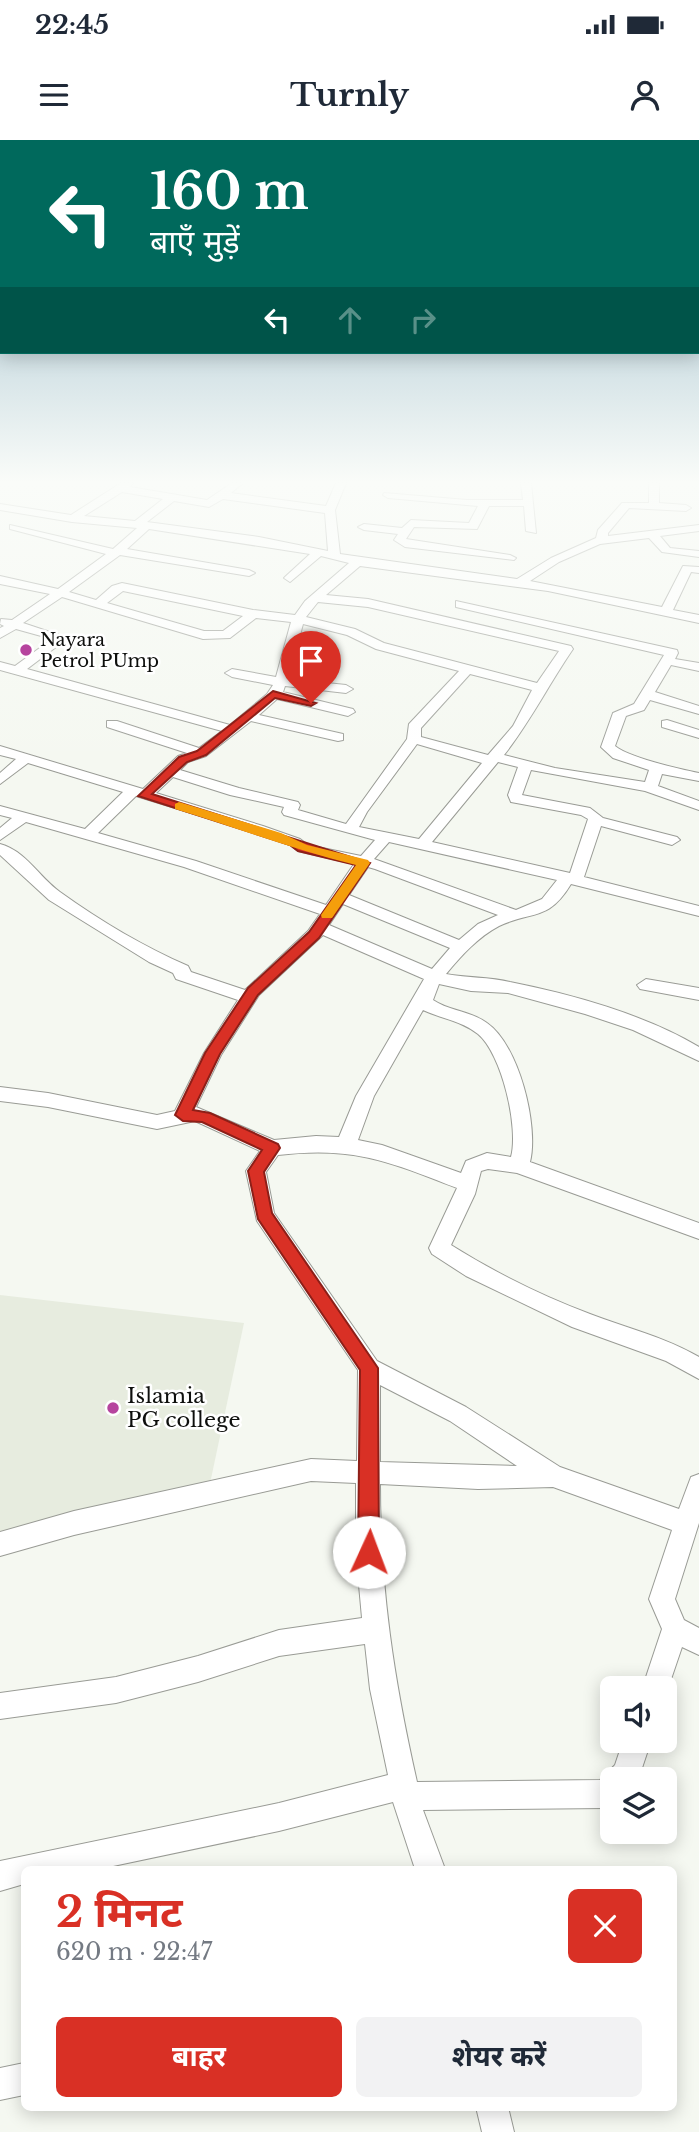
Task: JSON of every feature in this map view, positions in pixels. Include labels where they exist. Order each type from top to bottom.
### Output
[{"type":"street","points":[[0,634],[6,623],[60,593],[83,576]]},
{"type":"street","points":[[88,835],[183,760],[201,753],[233,730],[276,688],[290,660],[299,619],[317,597],[341,576]]},
{"type":"street","points":[[423,576],[514,595],[699,619]]},
{"type":"street","points":[[514,595],[536,576]]},
{"type":"street","points":[[665,613],[683,576]]},
{"type":"street","points":[[0,580],[60,593],[203,635],[220,637],[253,614]]},
{"type":"street","points":[[98,604],[122,587],[253,614],[299,619],[351,632],[380,646],[540,688]]},
{"type":"street","points":[[460,604],[514,595],[671,653],[649,695],[636,710],[620,713],[608,747],[615,754],[652,763],[657,769],[699,777]]},
{"type":"street","points":[[317,597],[368,603],[567,649],[540,688],[519,727],[422,845]]},
{"type":"street","points":[[6,623],[62,638],[18,671]]},
{"type":"street","points":[[668,661],[699,667]]},
{"type":"street","points":[[0,666],[233,730]]},
{"type":"street","points":[[350,830],[360,811],[415,739],[414,726],[468,668]]},
{"type":"street","points":[[232,673],[348,712]]},
{"type":"street","points":[[276,688],[346,689]]},
{"type":"street","points":[[649,695],[699,710]]},
{"type":"street","points":[[247,716],[338,737]]},
{"type":"street","points":[[112,724],[201,753]]},
{"type":"street","points":[[667,724],[699,734]]},
{"type":"street","points":[[415,739],[493,759],[650,788],[699,806]]},
{"type":"street","points":[[0,750],[258,830],[295,842],[303,848],[379,866],[514,915]]},
{"type":"street","points":[[0,780],[26,758]]},
{"type":"street","points":[[526,765],[516,799],[585,811],[594,815],[596,820],[672,840]]},
{"type":"street","points":[[650,788],[657,769]]},
{"type":"street","points":[[170,771],[245,794],[293,805],[289,812],[350,830],[571,878],[699,911]]},
{"type":"street","points":[[0,810],[190,864],[275,895],[335,904],[462,947]]},
{"type":"street","points":[[0,835],[23,817]]},
{"type":"street","points":[[346,1145],[365,1096],[435,976],[483,928],[547,904],[571,878],[596,820]]},
{"type":"street","points":[[183,1115],[213,1053],[249,997],[319,927],[363,863],[385,837]]},
{"type":"street","points":[[0,849],[18,858],[43,887],[55,896],[155,958],[182,970],[182,975],[249,997]]},
{"type":"street","points":[[319,927],[435,976],[471,985],[508,986],[590,1009],[639,1026],[699,1055]]},
{"type":"street","points":[[646,985],[699,994]]},
{"type":"street","points":[[423,996],[424,1002],[431,1007],[482,1028],[497,1045],[517,1094],[525,1124],[526,1141],[519,1166]]},
{"type":"street","points":[[0,1094],[48,1100],[157,1122],[174,1120],[183,1115],[204,1117],[272,1148],[316,1143],[346,1145],[401,1158],[468,1184]]},
{"type":"street","points":[[272,1148],[256,1171],[264,1215],[369,1368],[458,1414],[552,1476],[685,1523]]},
{"type":"street","points":[[699,1231],[519,1166],[487,1161],[473,1166],[468,1184],[439,1248],[473,1270],[580,1320],[674,1354],[699,1369]]},
{"type":"street","points":[[369,1368],[369,1552],[383,1689],[405,1790],[429,1866]]},
{"type":"street","points":[[0,1544],[75,1523],[311,1470],[478,1478],[552,1476]]},
{"type":"street","points":[[699,1485],[662,1599],[675,1629],[699,1642]]},
{"type":"street","points":[[0,1706],[116,1690],[198,1669],[279,1643],[377,1629]]},
{"type":"street","points":[[659,1676],[675,1629]]},
{"type":"street","points":[[44,1866],[405,1790],[600,1794]]},
{"type":"street","points":[[0,1876],[21,1871]]},
{"type":"street","points":[[0,2084],[21,2080]]},
{"type":"street","points":[[493,2111],[498,2132]]},
{"type":"shaded area","name":"Islamia PG college","points":[[0,1295],[244,1323],[208,1493],[0,1534]]},
{"type":"slow traffic","points":[[179,806],[295,842],[303,848],[363,863],[327,915]]},
{"type":"place","name":"Nayara Petrol PUmp","points":[[26,650]]},
{"type":"place","name":"Islamia PG college","points":[[113,1408]]},
{"type":"route","points":[[311,703],[273,694],[233,730],[201,753],[183,760],[144,796],[295,842],[303,848],[363,863],[314,935],[253,991],[213,1053],[183,1115],[196,1114],[272,1148],[256,1171],[264,1215],[369,1368],[369,1552]]}]
